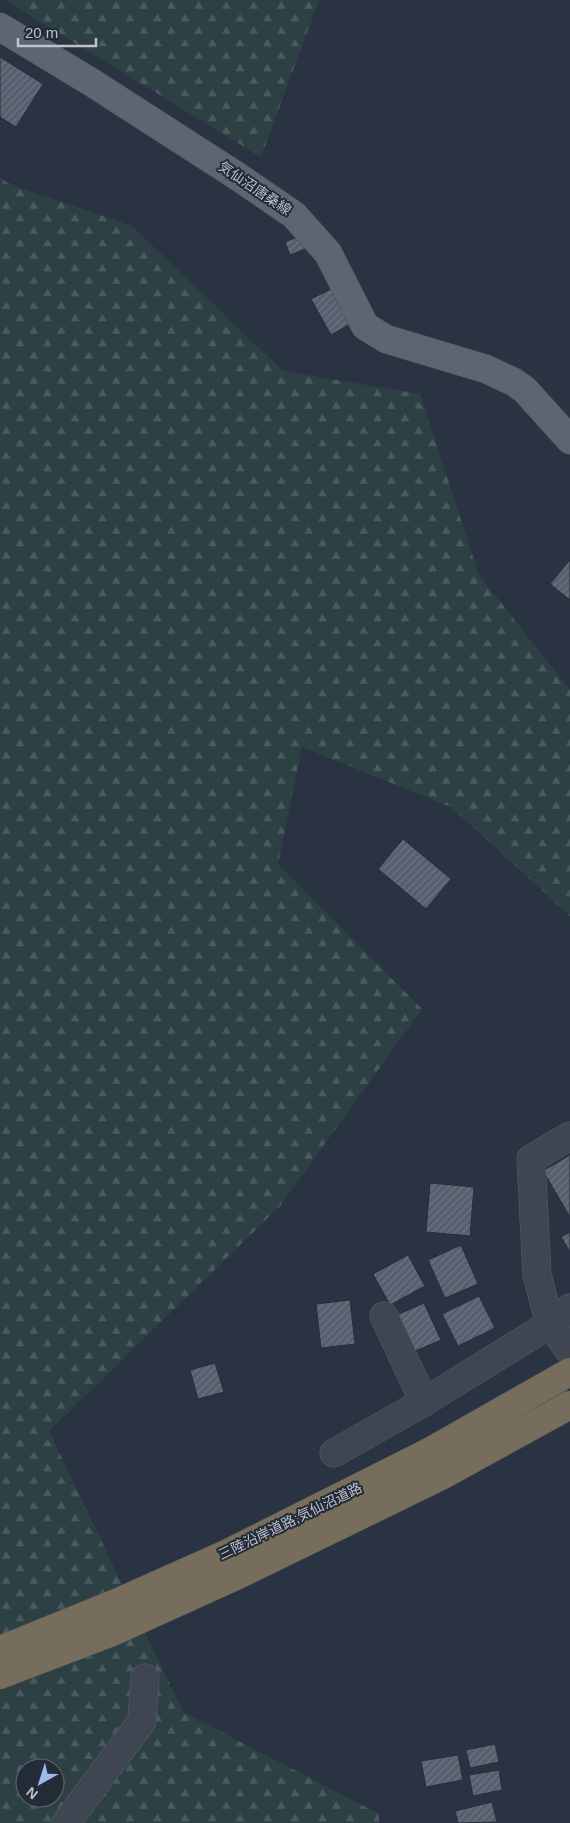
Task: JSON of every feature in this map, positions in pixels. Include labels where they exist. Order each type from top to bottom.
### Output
[{"type":"highway","name":"三陸沿岸道路;気仙沼道路","points":[[0,1675],[110,1633],[430,1452],[569,1360]]},
{"type":"highway","name":"三陸沿岸道路;気仙沼道路","points":[[0,1650],[116,1603],[232,1564],[441,1476],[570,1405]]},
{"type":"main road","name":"気仙沼唐桑線","points":[[0,27],[91,82],[294,215],[328,253],[365,326],[386,339],[486,369],[514,382],[525,390],[570,440]]},
{"type":"street","points":[[569,1360],[560,1316],[537,1275],[531,1159],[570,1136]]},
{"type":"street","points":[[384,1316],[424,1402]]},
{"type":"street","points":[[334,1453],[424,1402],[560,1316]]},
{"type":"street","points":[[66,1823],[142,1721],[145,1678]]},
{"type":"green space","points":[[5,0],[319,0],[261,157]]},
{"type":"green space","points":[[0,178],[10,184],[132,226],[283,371],[420,394],[479,575],[570,690],[570,916],[451,807],[302,747],[278,864],[422,1009],[280,1206],[49,1431],[183,1712],[379,1814],[379,1823],[0,1823]]},
{"type":"building","points":[[0,57],[43,84],[16,127],[0,117]]},
{"type":"building","points":[[305,234],[310,247],[290,255],[285,242]]},
{"type":"building","points":[[333,288],[352,323],[331,335],[311,299]]},
{"type":"building","points":[[570,560],[570,600],[550,584]]},
{"type":"building","points":[[403,839],[451,879],[426,909],[378,869]]},
{"type":"building","points":[[570,1155],[570,1217],[543,1171]]},
{"type":"building","points":[[430,1183],[474,1187],[470,1236],[426,1232]]},
{"type":"building","points":[[570,1232],[570,1252],[561,1237]]},
{"type":"building","points":[[461,1245],[478,1284],[445,1298],[428,1260]]},
{"type":"building","points":[[408,1255],[425,1286],[390,1305],[373,1274]]},
{"type":"building","points":[[479,1296],[495,1328],[458,1346],[442,1314]]},
{"type":"building","points":[[350,1300],[355,1344],[321,1348],[316,1304]]},
{"type":"building","points":[[424,1303],[441,1340],[413,1352],[397,1315]]},
{"type":"building","points":[[215,1363],[224,1392],[198,1399],[190,1370]]},
{"type":"building","points":[[495,1744],[499,1762],[470,1768],[466,1750]]},
{"type":"building","points":[[458,1755],[463,1780],[426,1787],[421,1761]]},
{"type":"building","points":[[499,1770],[502,1790],[473,1796],[469,1775]]},
{"type":"building","points":[[492,1802],[497,1822],[458,1823],[455,1811]]}]
